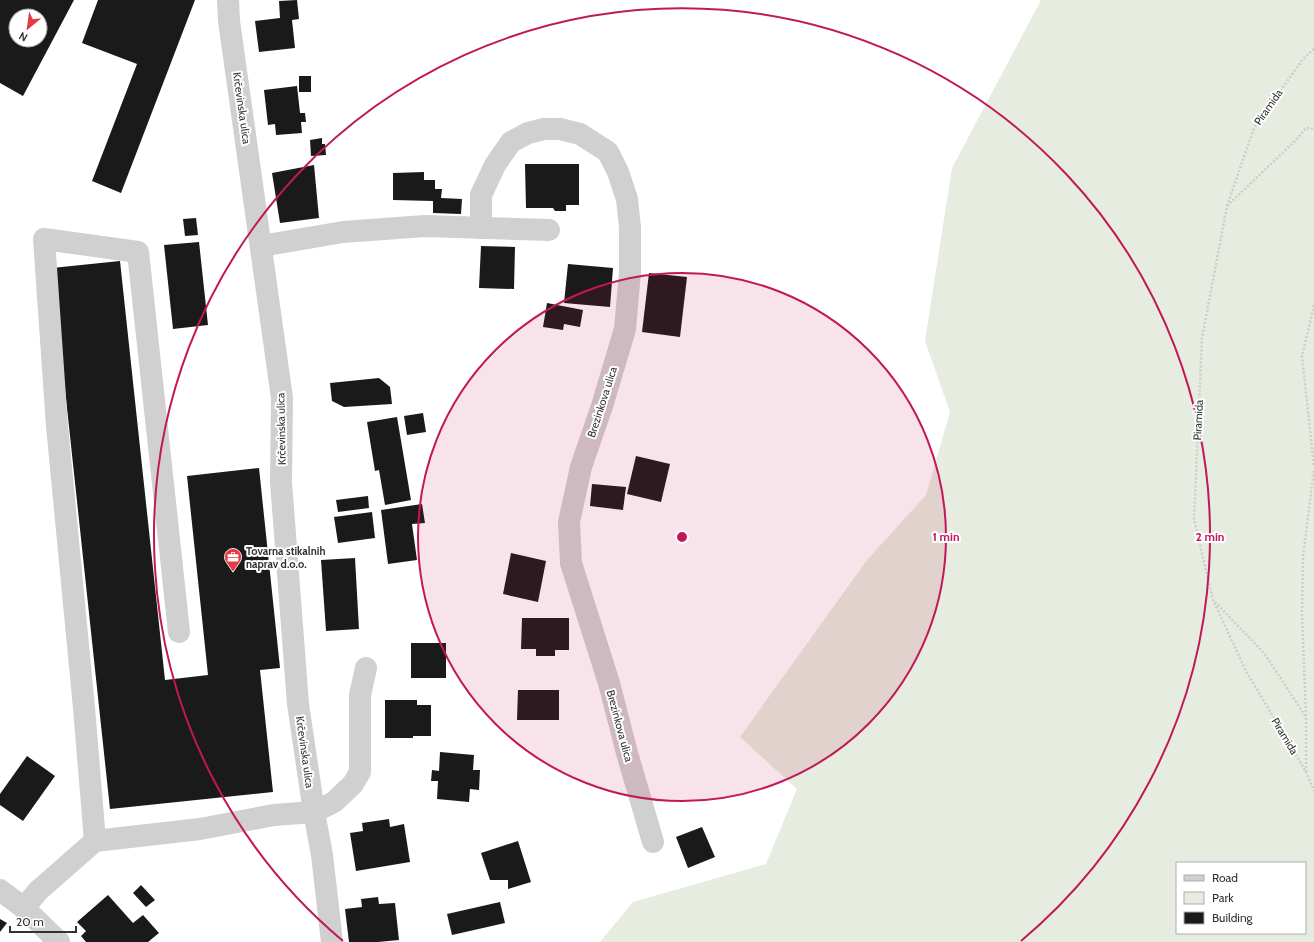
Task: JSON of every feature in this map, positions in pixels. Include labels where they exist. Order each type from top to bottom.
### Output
[{"type":"street","name":"Krčevinska ulica","points":[[228,0],[229,21],[282,398],[281,482],[297,689],[303,742],[322,855],[332,942]]},
{"type":"street","name":"Brezinkova ulica","points":[[481,228],[481,195],[495,166],[511,142],[528,133],[544,129],[560,129],[580,134],[608,152],[618,172],[627,199],[630,227],[630,272],[625,329],[602,406],[581,467],[569,522],[571,563],[609,683],[627,753],[653,842]]},
{"type":"street","points":[[261,246],[343,232],[425,226],[549,230]]},
{"type":"street","points":[[95,841],[84,700],[57,426],[44,239],[138,252],[179,632]]},
{"type":"street","points":[[24,908],[38,892],[95,841],[200,829],[274,815],[314,812],[334,802],[354,784],[360,772],[360,695],[366,668]]},
{"type":"street","points":[[0,890],[24,908],[59,942]]},
{"type":"path","name":"Piramida","points":[[1314,49],[1303,59],[1254,128],[1227,206],[1202,338],[1194,519],[1213,600],[1246,671],[1306,772],[1314,791]]},
{"type":"path","points":[[1227,206],[1296,140],[1306,128],[1314,129]]},
{"type":"path","points":[[1306,772],[1306,718],[1302,600],[1304,557],[1314,468],[1302,356],[1314,305]]},
{"type":"path","points":[[1213,600],[1264,653],[1306,718]]},
{"type":"green space","points":[[1041,0],[1314,0],[1314,942],[600,942],[633,902],[766,864],[797,789],[740,737],[867,560],[926,495],[950,412],[925,341],[952,168]]},
{"type":"building","points":[[0,0],[74,0],[23,96],[0,83]]},
{"type":"building","points":[[98,0],[195,0],[121,193],[92,181],[137,64],[82,43]]},
{"type":"building","points":[[297,0],[299,19],[292,20],[295,48],[259,52],[255,21],[280,18],[279,1]]},
{"type":"building","points":[[299,76],[311,76],[311,92],[299,92]]},
{"type":"building","points":[[297,86],[300,113],[305,113],[306,122],[301,122],[302,133],[276,135],[275,124],[268,125],[264,90]]},
{"type":"building","points":[[322,138],[322,144],[325,144],[326,155],[311,156],[310,140]]},
{"type":"building","points":[[525,164],[579,164],[579,205],[566,205],[566,211],[555,211],[553,208],[526,208]]},
{"type":"building","points":[[314,165],[319,218],[280,223],[272,173]]},
{"type":"building","points":[[424,172],[424,180],[435,180],[435,189],[442,189],[441,198],[462,199],[461,214],[433,213],[433,201],[393,200],[393,173]]},
{"type":"building","points":[[196,218],[198,235],[185,236],[183,219]]},
{"type":"building","points":[[199,242],[208,325],[173,329],[164,245]]},
{"type":"building","points":[[481,246],[515,247],[514,289],[479,288]]},
{"type":"building","name":"Tovarna stikalnih naprav d.o.o.","points":[[120,261],[165,680],[208,675],[187,476],[259,468],[280,668],[260,670],[273,792],[110,809],[52,268]]},
{"type":"building","points":[[568,264],[613,268],[610,307],[564,303]]},
{"type":"building","points":[[649,273],[687,277],[680,337],[642,332]]},
{"type":"building","points":[[547,303],[583,310],[580,327],[564,324],[563,330],[543,327]]},
{"type":"building","points":[[379,378],[390,387],[392,404],[344,407],[332,401],[330,383]]},
{"type":"building","points":[[423,413],[426,432],[407,435],[404,416]]},
{"type":"building","points":[[397,417],[411,500],[385,505],[379,470],[375,471],[367,422]]},
{"type":"building","points":[[636,456],[670,464],[661,502],[627,494]]},
{"type":"building","points":[[592,484],[626,487],[623,510],[590,506]]},
{"type":"building","points":[[368,496],[369,508],[338,512],[336,500]]},
{"type":"building","points":[[422,504],[425,523],[412,524],[417,560],[388,564],[381,510]]},
{"type":"building","points":[[372,512],[375,538],[338,543],[334,517]]},
{"type":"building","points":[[511,553],[546,561],[538,602],[503,594]]},
{"type":"building","points":[[355,558],[359,629],[326,631],[321,560]]},
{"type":"building","points":[[522,618],[569,618],[569,650],[555,650],[555,656],[536,656],[536,649],[521,649]]},
{"type":"building","points":[[411,643],[446,643],[446,678],[411,678]]},
{"type":"building","points":[[518,690],[559,690],[559,720],[517,720]]},
{"type":"building","points":[[385,700],[417,700],[417,705],[431,705],[431,736],[413,736],[413,738],[385,738]]},
{"type":"building","points":[[440,752],[474,755],[473,770],[480,770],[479,790],[470,789],[469,802],[437,799],[438,781],[431,781],[432,770],[439,771]]},
{"type":"building","points":[[27,756],[55,776],[23,821],[0,805],[0,794]]},
{"type":"building","points":[[389,819],[390,827],[404,824],[410,862],[356,871],[350,833],[363,831],[362,823]]},
{"type":"building","points":[[702,827],[715,857],[688,868],[676,837]]},
{"type":"building","points":[[518,841],[531,882],[508,889],[508,880],[490,880],[481,853]]},
{"type":"building","points":[[141,885],[155,900],[146,907],[133,893]]},
{"type":"building","points":[[108,895],[133,923],[143,915],[159,933],[148,942],[86,942],[81,936],[86,931],[77,922]]},
{"type":"building","points":[[378,897],[379,904],[395,903],[399,940],[349,942],[345,909],[362,907],[361,899]]},
{"type":"building","points":[[500,902],[505,923],[452,935],[447,914]]},
{"type":"building","points":[[0,919],[7,923],[0,932]]},
{"type":"place","name":"Tovarna stikalnih naprav d.o.o.","points":[[233,572]]}]
